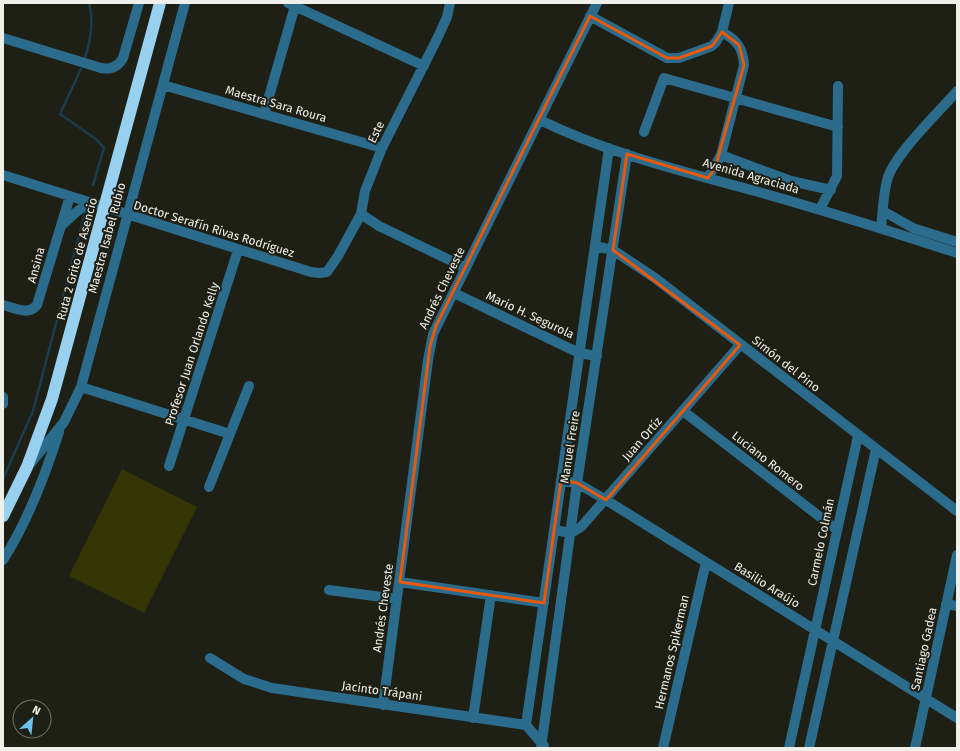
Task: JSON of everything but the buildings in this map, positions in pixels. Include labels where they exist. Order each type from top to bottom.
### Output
[{"type":"highway","name":"Ruta 2 Grito de Asencio","points":[[3,516],[27,467],[45,420],[60,373],[106,208],[160,3]]},
{"type":"street","points":[[3,38],[101,68],[114,68],[123,58],[138,3]]},
{"type":"street","name":"Maestra Isabel Rubio","points":[[27,467],[61,425],[81,386],[126,215],[185,3]]},
{"type":"street","name":"Este","points":[[327,272],[338,256],[361,214],[365,191],[382,148],[447,17],[450,3]]},
{"type":"street","name":"Andrés Cheveste","points":[[383,705],[430,346],[436,326],[454,293],[597,3]]},
{"type":"street","points":[[590,16],[667,58],[679,58],[712,46],[716,42],[722,32],[729,3]]},
{"type":"street","points":[[264,114],[291,4],[424,66]]},
{"type":"street","points":[[708,178],[721,155],[744,65],[743,54],[739,45],[733,38],[722,32]]},
{"type":"street","points":[[644,132],[664,78],[838,127]]},
{"type":"street","name":"Maestra Sara Roura","points":[[163,85],[382,148]]},
{"type":"street","points":[[820,209],[837,176],[838,86]]},
{"type":"street","points":[[881,228],[886,186],[893,167],[903,152],[957,91]]},
{"type":"street","name":"Avenida Agraciada","points":[[540,120],[566,133],[627,154],[820,209],[957,253]]},
{"type":"street","name":"Manuel Freire","points":[[526,725],[609,148]]},
{"type":"street","name":"Manuel Freire","points":[[543,747],[577,483],[627,154]]},
{"type":"street","points":[[721,155],[792,181],[831,190]]},
{"type":"street","name":"Doctor Serafín Rivas Rodríguez","points":[[3,175],[90,202],[126,215],[311,272],[327,272]]},
{"type":"street","name":"Ansina","points":[[3,305],[26,312],[33,310],[37,305],[70,196]]},
{"type":"street","points":[[60,228],[75,213],[90,202]]},
{"type":"street","points":[[883,211],[913,228],[957,242]]},
{"type":"street","points":[[361,214],[379,226],[466,268]]},
{"type":"street","name":"Simón del Pino","points":[[595,246],[613,250],[655,278],[957,512]]},
{"type":"street","name":"Profesor Juan Orlando Kelly","points":[[169,466],[238,250]]},
{"type":"street","name":"Mario H. Segurola","points":[[454,293],[579,353],[597,356]]},
{"type":"street","name":"Juan Ortíz","points":[[571,532],[581,527],[606,500],[684,412],[740,345]]},
{"type":"street","points":[[81,386],[230,434]]},
{"type":"street","points":[[209,487],[249,386]]},
{"type":"street","points":[[3,397],[3,404]]},
{"type":"street","name":"Luciano Romero","points":[[684,412],[837,530]]},
{"type":"street","points":[[3,560],[29,512],[51,457],[61,425]]},
{"type":"street","name":"Carmelo Colmán","points":[[789,748],[858,436]]},
{"type":"street","points":[[809,748],[876,449]]},
{"type":"street","name":"Basilio Araújo","points":[[561,480],[577,483],[606,500],[957,718]]},
{"type":"street","points":[[554,530],[571,532]]},
{"type":"street","name":"Santiago Gadea","points":[[916,748],[957,555]]},
{"type":"street","name":"Hermanos Spikerman","points":[[663,748],[706,562]]},
{"type":"street","points":[[400,582],[544,603]]},
{"type":"street","points":[[329,590],[397,599]]},
{"type":"street","points":[[473,718],[491,595]]},
{"type":"street","points":[[946,604],[957,606]]},
{"type":"street","name":"Jacinto Trápani","points":[[210,658],[232,674],[258,684],[383,705],[526,725]]},
{"type":"street","points":[[526,725],[543,747]]},
{"type":"highlighted area","points":[[590,16],[667,58],[679,58],[712,46],[722,32],[739,45],[744,65],[715,168],[708,178],[627,154],[613,250],[740,345],[606,500],[577,483],[561,480],[544,603],[400,582],[430,346],[436,326]]},
{"type":"shaded area","points":[[122,469],[197,507],[144,613],[69,576]]},
{"type":"waterway","points":[[85,58],[91,31],[89,3]]},
{"type":"waterway","points":[[81,69],[60,114],[96,139],[104,148],[93,185]]},
{"type":"waterway","points":[[3,479],[33,411],[85,213]]}]
